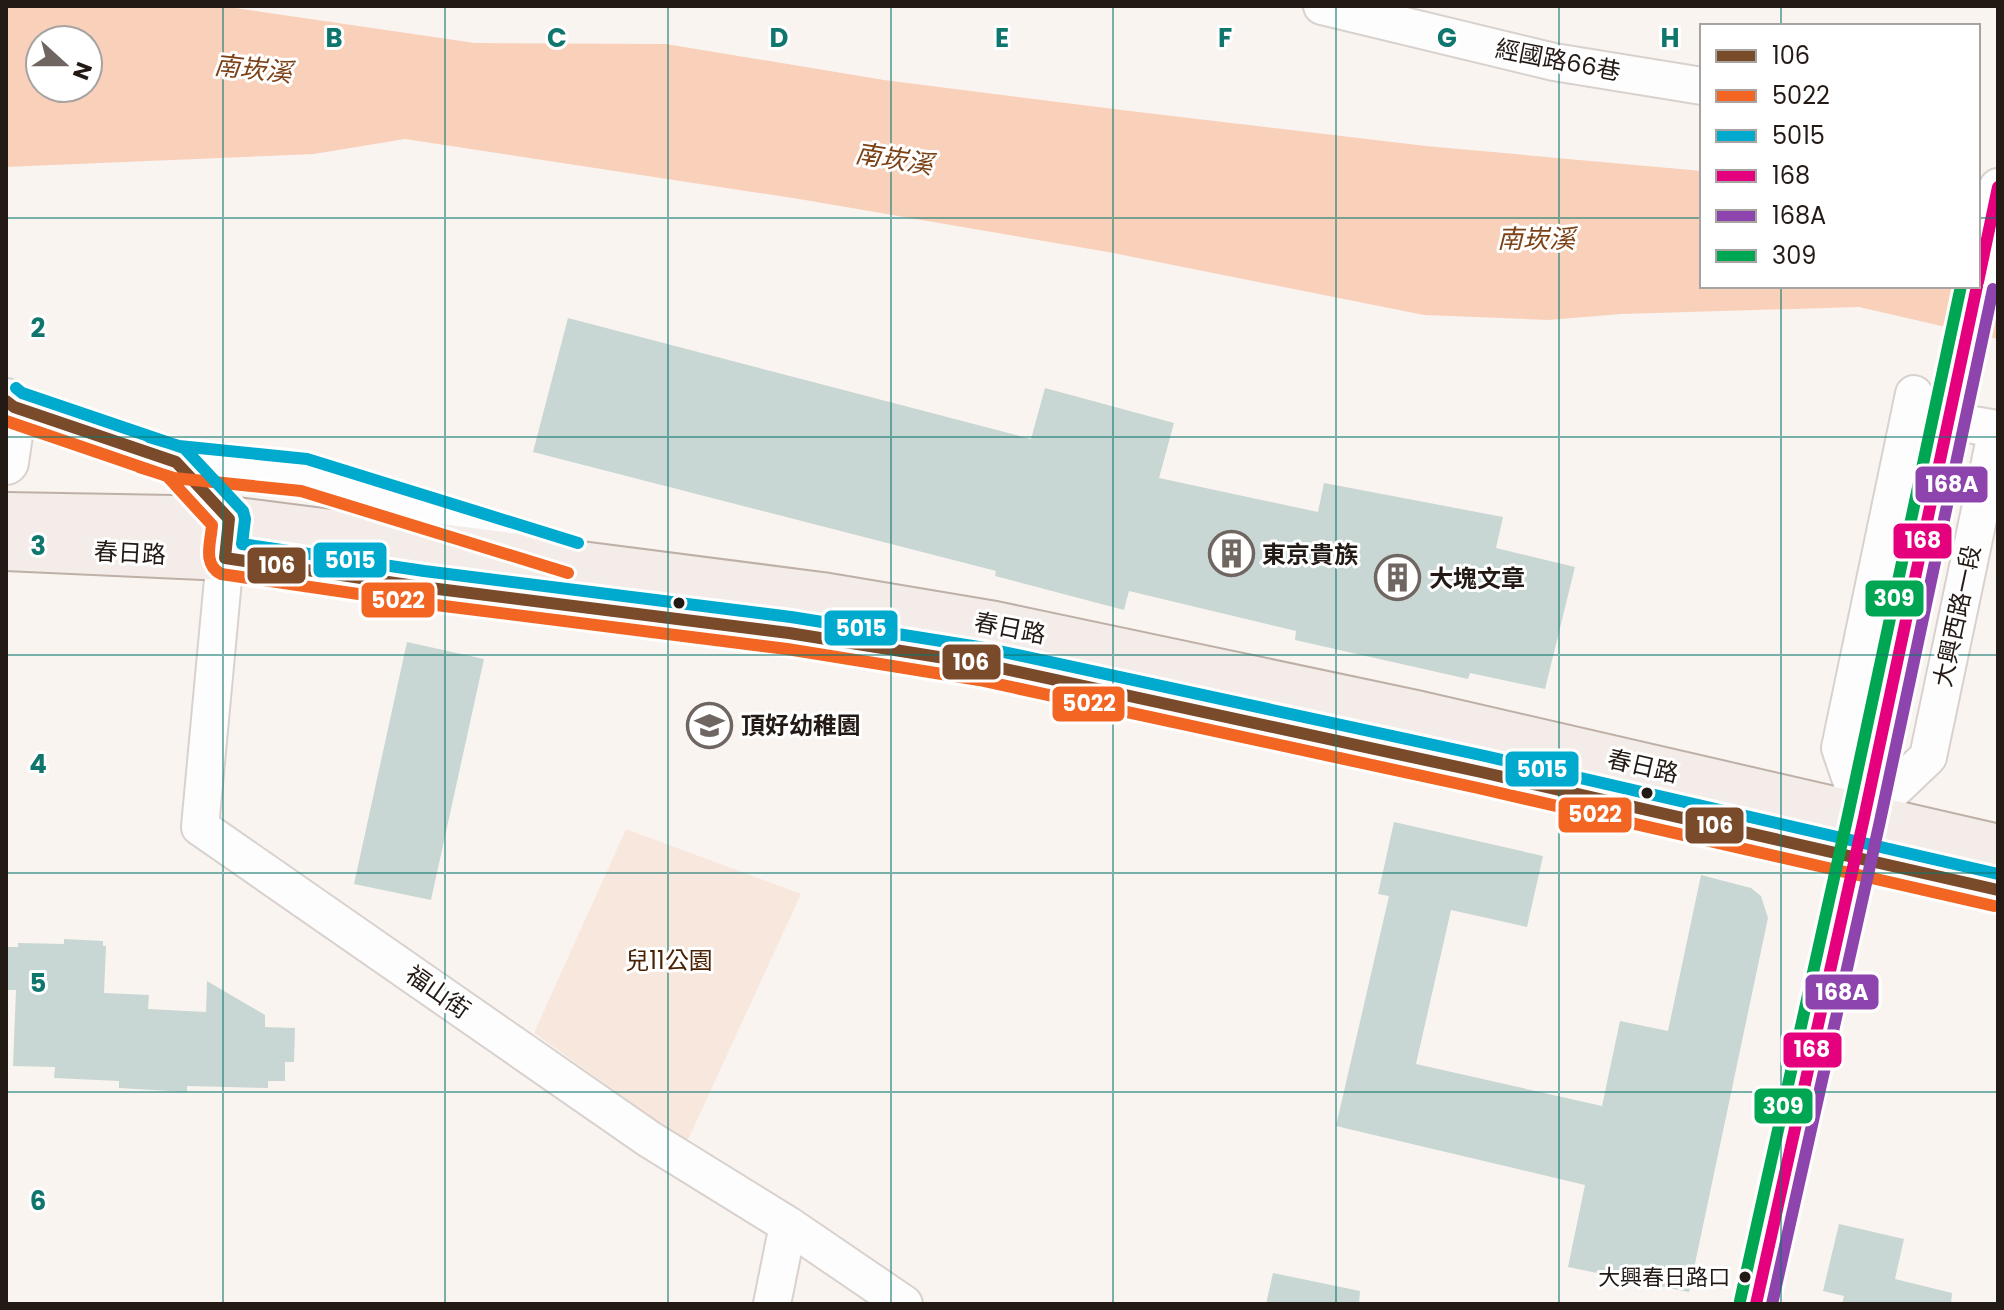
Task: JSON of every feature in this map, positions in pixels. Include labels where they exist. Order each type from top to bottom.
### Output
[{"type":"main road","name":"春日路","points":[[6,515],[227,538],[606,568],[822,595],[995,624],[1416,713],[1860,838],[1998,890]]},
{"type":"main road","name":"春日路","points":[[6,548],[227,538],[422,587],[789,633],[982,664],[1481,772],[1860,838],[1998,847]]},
{"type":"street","name":"經國路66巷","points":[[1322,6],[1554,62],[1700,86]]},
{"type":"street","points":[[1980,274],[1998,187]]},
{"type":"street","points":[[1756,1304],[1860,838],[1977,288]]},
{"type":"street","points":[[6,462],[10,404],[176,462],[304,475],[606,568]]},
{"type":"street","name":"大興西路一段","points":[[1912,404],[1997,429],[1987,530],[1928,757],[1860,838],[1840,748],[1912,404]]},
{"type":"street","points":[[176,462],[227,538]]},
{"type":"street","name":"福山街","points":[[227,538],[200,827],[649,1139],[788,1225],[904,1304]]},
{"type":"street","points":[[772,1304],[788,1225]]},
{"type":"green space","name":"兒11公園","points":[[626,829],[801,894],[687,1142],[534,1033]]},
{"type":"water","name":"南崁溪","points":[[6,6],[221,6],[475,43],[666,44],[884,80],[1130,111],[1426,146],[1700,171],[1700,288],[1980,288],[1998,208],[1998,339],[1859,307],[1622,314],[1548,320],[1424,315],[1108,252],[799,199],[405,139],[314,154],[6,167]]},
{"type":"building","points":[[568,318],[1031,439],[1045,388],[1174,423],[1159,478],[1318,512],[1324,483],[1503,517],[1496,548],[1575,567],[1545,689],[1470,673],[1468,679],[1295,640],[1296,631],[1129,591],[1124,610],[995,576],[996,571],[533,452]]},
{"type":"building","points":[[407,642],[484,659],[431,900],[354,884]]},
{"type":"building","points":[[1394,822],[1543,856],[1527,927],[1451,910],[1416,1064],[1602,1106],[1620,1021],[1668,1031],[1701,875],[1751,888],[1761,896],[1768,918],[1689,1292],[1568,1267],[1585,1185],[1336,1126],[1389,896],[1378,894]]},
{"type":"building","points":[[64,939],[103,941],[103,946],[106,946],[104,993],[149,995],[148,1009],[206,1012],[207,981],[265,1015],[265,1027],[295,1028],[294,1062],[285,1062],[285,1081],[268,1081],[268,1088],[187,1086],[187,1092],[119,1088],[119,1081],[54,1078],[55,1067],[13,1066],[16,990],[6,990],[8,947],[18,947],[18,943],[64,944]]},
{"type":"building","points":[[1839,1224],[1904,1239],[1895,1279],[1952,1293],[1951,1304],[1842,1304],[1844,1296],[1823,1291]]},
{"type":"building","points":[[1273,1273],[1360,1291],[1359,1304],[1266,1304]]},
{"type":"transit line","name":"168","points":[[1980,272],[1998,187]]},
{"type":"transit line","name":"309","points":[[1740,1301],[1961,288]]},
{"type":"transit line","name":"168","points":[[1756,1304],[1864,818],[1977,288]]},
{"type":"transit line","name":"168A","points":[[1772,1304],[1880,821],[1993,289]]},
{"type":"transit line","name":"5015","points":[[16,388],[22,393],[184,448],[243,511],[242,544],[424,571],[791,617],[985,648],[1485,756],[1998,874]]},
{"type":"transit line","name":"106","points":[[6,401],[14,407],[176,462],[229,519],[225,558],[422,587],[789,633],[982,664],[1481,772],[1998,890]]},
{"type":"transit line","name":"5022","points":[[6,421],[167,476],[212,525],[209,545],[211,565],[221,574],[420,603],[787,649],[979,680],[1478,788],[1994,906]]},
{"type":"transit line","name":"5015","points":[[149,437],[179,446],[307,459],[578,543]]},
{"type":"transit line","name":"5022","points":[[139,467],[174,478],[301,491],[568,573]]},
{"type":"place","name":"東京貴族","points":[[1231,554]]},
{"type":"place","name":"大塊文章","points":[[1398,578]]},
{"type":"place","name":"頂好幼稚園","points":[[710,725]]},
{"type":"place","name":"大興春日路口","points":[[1745,1277]]}]
